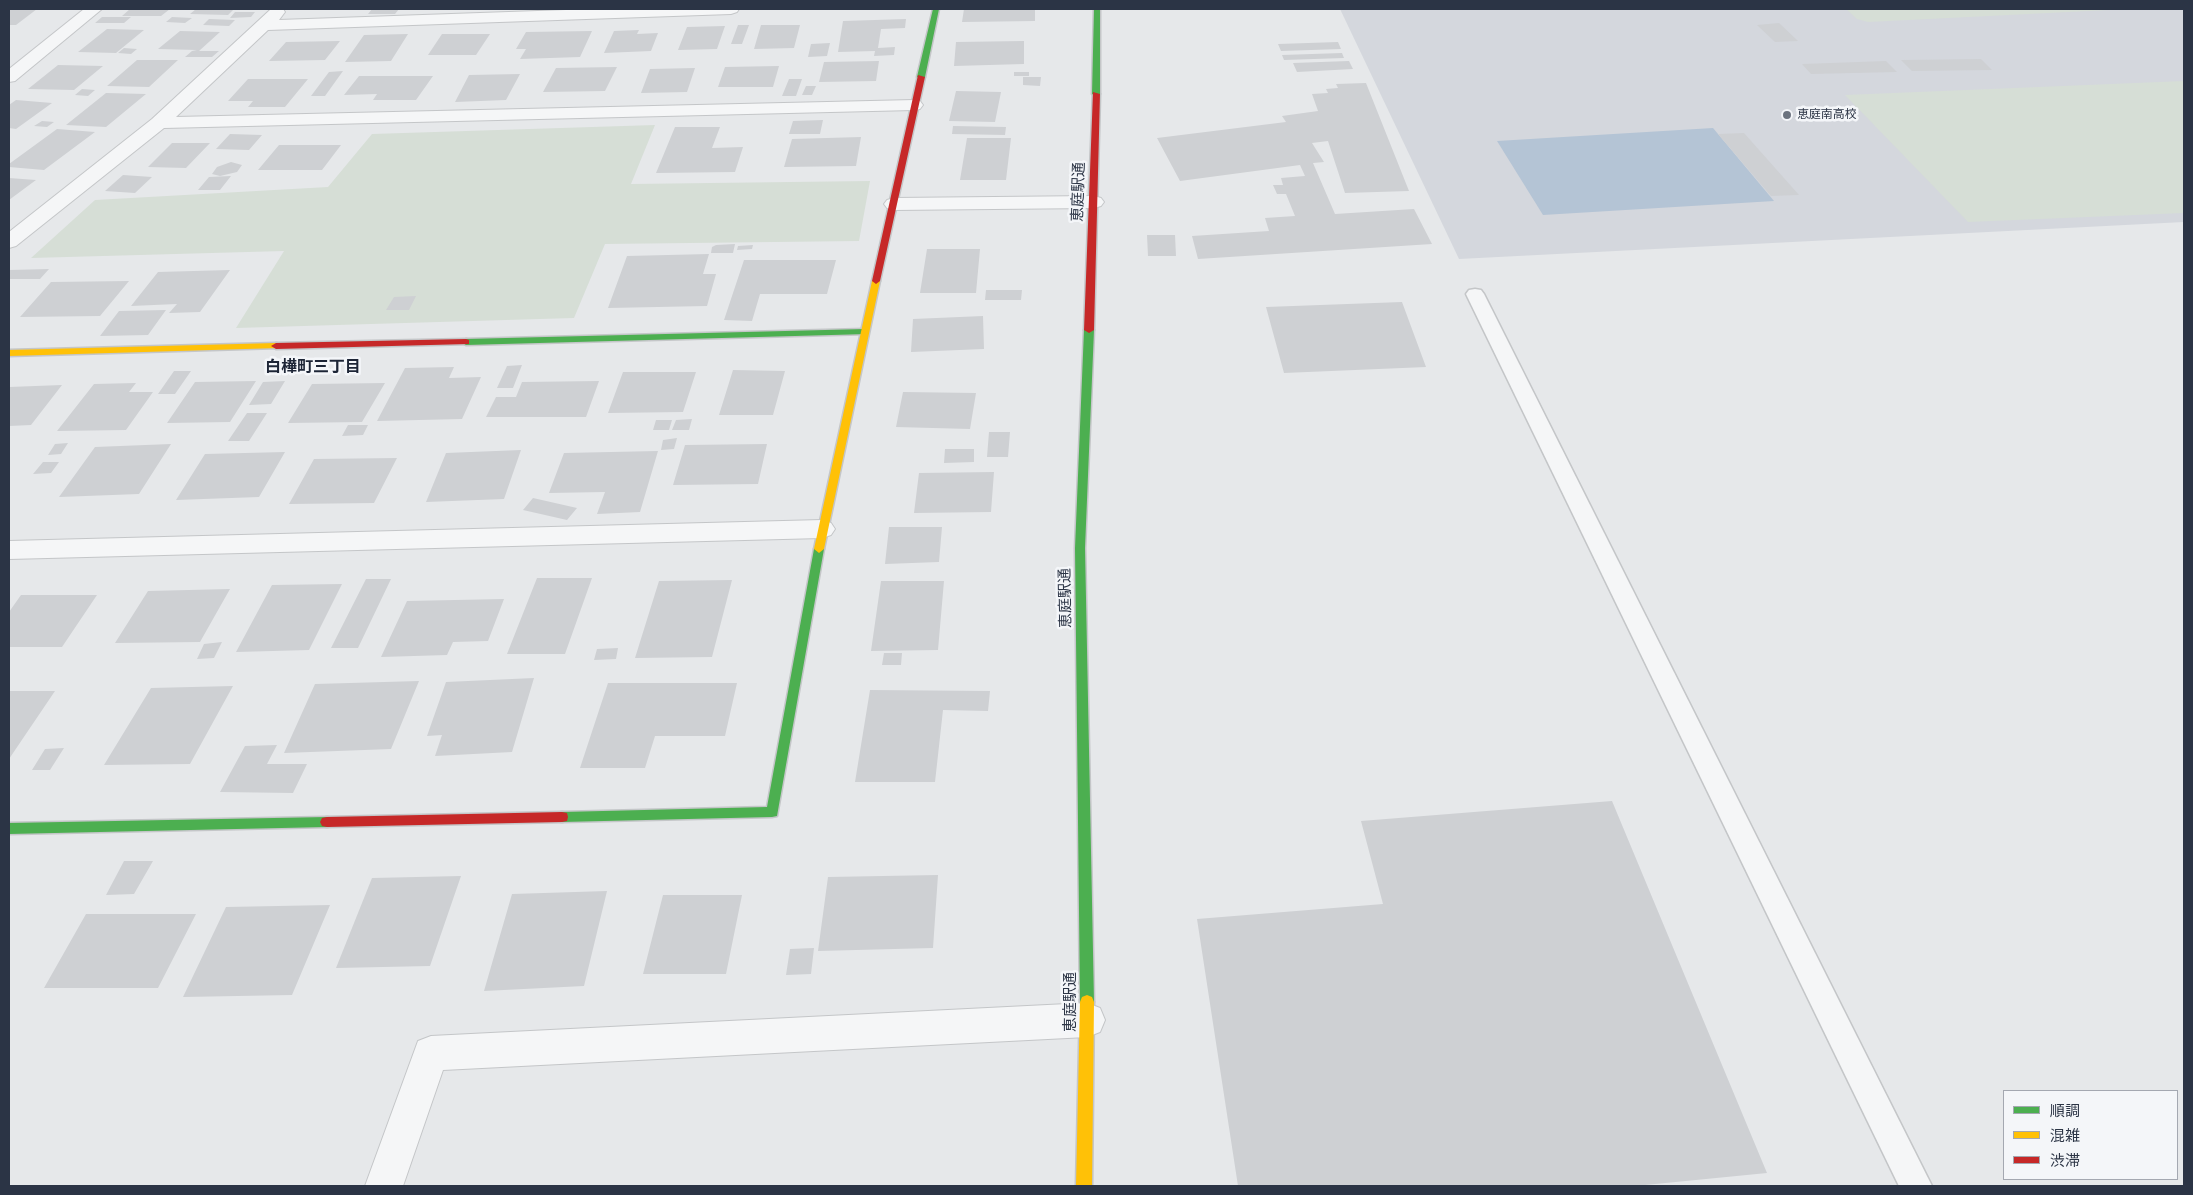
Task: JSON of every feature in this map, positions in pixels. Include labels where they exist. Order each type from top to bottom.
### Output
[{"type":"street","points":[[9,77],[94,9]]},
{"type":"street","points":[[9,242],[159,122],[281,9]]},
{"type":"street","points":[[263,25],[731,9]]},
{"type":"street","points":[[9,829],[772,812],[822,529],[936,9]]},
{"type":"street","name":"恵庭駅通","points":[[1084,1186],[1087,1020],[1080,548],[1094,202],[1097,9]]},
{"type":"street","points":[[159,122],[914,105]]},
{"type":"street","points":[[894,204],[1094,202]]},
{"type":"street","points":[[9,225],[30,224]]},
{"type":"street","points":[[9,353],[865,332]]},
{"type":"street","points":[[9,550],[822,529]]},
{"type":"street","points":[[384,1186],[431,1053],[1087,1020]]},
{"type":"lane","points":[[1475,294],[1916,1186]]},
{"type":"shaded area","name":"恵庭南高校","points":[[1340,9],[2184,9],[2184,222],[1459,259]]},
{"type":"shaded area","points":[[1846,9],[2129,9],[1868,22],[1857,19]]},
{"type":"shaded area","points":[[2184,81],[2184,213],[1968,222],[1845,95]]},
{"type":"shaded area","points":[[655,125],[631,184],[870,181],[859,241],[605,244],[574,318],[236,328],[284,251],[31,258],[95,200],[328,187],[372,134]]},
{"type":"water","points":[[1713,128],[1774,201],[1543,215],[1497,141]]},
{"type":"building","points":[[9,9],[37,9],[16,25],[9,25]]},
{"type":"building","points":[[130,9],[170,9],[161,16],[122,16]]},
{"type":"building","points":[[196,9],[234,9],[228,15],[190,14]]},
{"type":"building","points":[[372,9],[399,9],[395,14],[368,14]]},
{"type":"building","points":[[964,9],[1035,9],[1035,21],[962,22]]},
{"type":"building","points":[[235,12],[255,12],[251,17],[230,18]]},
{"type":"building","points":[[102,17],[131,17],[124,23],[95,23]]},
{"type":"building","points":[[172,17],[192,18],[185,23],[166,22]]},
{"type":"building","points":[[209,19],[235,20],[229,26],[203,25]]},
{"type":"building","points":[[906,19],[905,28],[881,29],[878,48],[895,47],[894,55],[874,56],[875,51],[838,52],[843,21]]},
{"type":"building","points":[[1779,23],[1798,41],[1775,42],[1757,25]]},
{"type":"building","points":[[738,25],[749,25],[742,44],[731,44]]},
{"type":"building","points":[[761,25],[800,25],[794,48],[754,49]]},
{"type":"building","points":[[725,26],[717,49],[678,50],[687,27]]},
{"type":"building","points":[[107,29],[144,30],[116,53],[78,52]]},
{"type":"building","points":[[639,30],[637,34],[658,33],[651,51],[604,53],[614,31]]},
{"type":"building","points":[[180,31],[220,32],[199,51],[219,51],[212,57],[185,57],[192,51],[197,50],[158,49]]},
{"type":"building","points":[[592,31],[580,57],[520,59],[526,49],[516,49],[526,32]]},
{"type":"building","points":[[408,34],[391,61],[345,62],[364,35]]},
{"type":"building","points":[[442,34],[490,34],[476,55],[428,55]]},
{"type":"building","points":[[340,41],[325,60],[269,61],[286,42]]},
{"type":"building","points":[[1024,41],[1024,64],[954,66],[956,42]]},
{"type":"building","points":[[1338,42],[1341,49],[1281,51],[1278,44]]},
{"type":"building","points":[[830,43],[827,56],[808,57],[811,44]]},
{"type":"building","points":[[124,48],[137,49],[131,54],[118,53]]},
{"type":"building","points":[[1342,53],[1344,58],[1284,60],[1282,55]]},
{"type":"building","points":[[1981,59],[1992,70],[1912,71],[1901,60]]},
{"type":"building","points":[[137,60],[178,60],[149,87],[107,86]]},
{"type":"building","points":[[879,61],[876,81],[819,82],[824,62]]},
{"type":"building","points":[[1349,61],[1353,69],[1297,72],[1293,63]]},
{"type":"building","points":[[1886,61],[1897,72],[1811,74],[1802,64]]},
{"type":"building","points":[[58,65],[103,66],[74,90],[28,89]]},
{"type":"building","points":[[779,66],[773,87],[718,87],[725,67]]},
{"type":"building","points":[[617,67],[605,91],[543,92],[556,68]]},
{"type":"building","points":[[695,68],[687,92],[641,93],[650,69]]},
{"type":"building","points":[[343,71],[325,96],[311,96],[329,72]]},
{"type":"building","points":[[1014,72],[1029,72],[1029,76],[1014,76]]},
{"type":"building","points":[[520,74],[506,100],[455,102],[469,75]]},
{"type":"building","points":[[359,76],[433,76],[416,100],[373,100],[377,94],[344,95]]},
{"type":"building","points":[[1023,77],[1041,77],[1040,86],[1023,85]]},
{"type":"building","points":[[248,79],[308,79],[285,107],[248,107],[253,101],[228,101]]},
{"type":"building","points":[[789,79],[802,79],[796,96],[782,96]]},
{"type":"building","points":[[1366,83],[1409,191],[1345,193],[1328,141],[1312,143],[1324,162],[1313,163],[1335,214],[1414,209],[1432,244],[1198,259],[1192,236],[1269,231],[1265,218],[1295,216],[1286,194],[1277,194],[1273,185],[1283,185],[1281,178],[1305,176],[1300,165],[1180,181],[1157,138],[1286,122],[1282,116],[1318,111],[1312,94],[1328,93],[1326,89],[1338,88],[1336,84]]},
{"type":"building","points":[[806,86],[816,86],[812,95],[802,95]]},
{"type":"building","points":[[82,89],[95,90],[88,96],[75,95]]},
{"type":"building","points":[[956,91],[1001,92],[995,122],[949,121]]},
{"type":"building","points":[[106,93],[146,94],[106,127],[66,125]]},
{"type":"building","points":[[16,100],[52,103],[16,129],[9,128],[9,105]]},
{"type":"building","points":[[823,120],[820,134],[789,134],[793,121]]},
{"type":"building","points":[[42,121],[54,122],[47,127],[34,126]]},
{"type":"building","points":[[953,126],[1006,127],[1005,135],[952,134]]},
{"type":"building","points":[[675,127],[720,127],[712,148],[743,147],[735,172],[656,173]]},
{"type":"building","points":[[57,129],[95,132],[44,170],[9,167],[9,164]]},
{"type":"building","points":[[1744,133],[1799,195],[1771,196],[1718,134]]},
{"type":"building","points":[[230,134],[262,135],[249,150],[216,149]]},
{"type":"building","points":[[861,137],[856,166],[784,167],[792,139]]},
{"type":"building","points":[[967,138],[1011,138],[1006,180],[960,180]]},
{"type":"building","points":[[172,143],[210,143],[186,168],[148,167]]},
{"type":"building","points":[[279,145],[341,145],[322,170],[258,170]]},
{"type":"building","points":[[231,162],[242,165],[237,172],[220,176],[212,174],[217,167]]},
{"type":"building","points":[[123,175],[152,177],[135,193],[105,191]]},
{"type":"building","points":[[231,176],[220,190],[198,190],[209,177]]},
{"type":"building","points":[[9,178],[36,180],[9,200]]},
{"type":"building","points":[[1147,235],[1175,235],[1176,256],[1148,256]]},
{"type":"building","points":[[735,244],[733,253],[711,253],[712,247],[716,245]]},
{"type":"building","points":[[753,245],[752,249],[737,250],[738,246]]},
{"type":"building","points":[[927,249],[980,249],[976,293],[920,293]]},
{"type":"building","points":[[709,254],[703,274],[716,274],[707,306],[608,308],[627,256]]},
{"type":"building","points":[[744,260],[836,260],[827,294],[760,294],[752,321],[724,320]]},
{"type":"building","points":[[49,269],[40,279],[9,279],[9,270]]},
{"type":"building","points":[[230,270],[200,312],[169,313],[177,304],[131,306],[158,272]]},
{"type":"building","points":[[129,281],[100,316],[20,317],[51,282]]},
{"type":"building","points":[[986,290],[1022,290],[1021,300],[985,300]]},
{"type":"building","points":[[416,296],[409,310],[386,310],[394,297]]},
{"type":"building","points":[[1402,302],[1426,367],[1284,373],[1266,307]]},
{"type":"building","points":[[166,310],[148,335],[100,336],[119,311]]},
{"type":"building","points":[[983,316],[984,349],[911,352],[913,319]]},
{"type":"building","points":[[522,365],[513,388],[497,388],[507,366]]},
{"type":"building","points":[[454,367],[449,378],[481,377],[462,419],[377,421],[405,368]]},
{"type":"building","points":[[733,370],[785,371],[773,415],[719,415]]},
{"type":"building","points":[[174,371],[191,371],[175,394],[158,394]]},
{"type":"building","points":[[623,372],[696,372],[683,412],[608,413]]},
{"type":"building","points":[[256,381],[230,422],[167,423],[195,382]]},
{"type":"building","points":[[285,381],[271,404],[249,405],[263,382]]},
{"type":"building","points":[[599,381],[586,417],[486,417],[496,397],[516,397],[522,382]]},
{"type":"building","points":[[136,383],[129,392],[153,392],[126,430],[57,431],[94,384]]},
{"type":"building","points":[[385,383],[362,422],[288,423],[312,384]]},
{"type":"building","points":[[62,385],[31,425],[9,426],[9,387]]},
{"type":"building","points":[[903,392],[976,393],[970,429],[896,427]]},
{"type":"building","points":[[247,413],[267,413],[249,441],[228,441]]},
{"type":"building","points":[[692,419],[689,430],[672,430],[676,420]]},
{"type":"building","points":[[656,420],[672,420],[669,430],[653,430]]},
{"type":"building","points":[[348,425],[368,425],[363,435],[342,436]]},
{"type":"building","points":[[989,432],[1010,432],[1008,457],[987,457]]},
{"type":"building","points":[[677,438],[674,449],[661,450],[663,440]]},
{"type":"building","points":[[68,443],[61,454],[48,455],[55,444]]},
{"type":"building","points":[[171,444],[139,494],[59,497],[95,447]]},
{"type":"building","points":[[767,444],[758,484],[673,485],[685,445]]},
{"type":"building","points":[[945,449],[974,449],[974,462],[944,463]]},
{"type":"building","points":[[521,450],[504,499],[426,502],[446,453]]},
{"type":"building","points":[[658,451],[640,512],[597,514],[605,492],[549,493],[564,453]]},
{"type":"building","points":[[285,452],[259,497],[176,500],[205,454]]},
{"type":"building","points":[[397,458],[374,503],[289,504],[314,459]]},
{"type":"building","points":[[43,462],[59,462],[51,473],[33,474]]},
{"type":"building","points":[[994,472],[991,512],[914,513],[919,473]]},
{"type":"building","points":[[533,498],[577,508],[567,520],[523,510]]},
{"type":"building","points":[[889,527],[942,527],[939,562],[885,564]]},
{"type":"building","points":[[537,578],[592,578],[565,654],[507,654]]},
{"type":"building","points":[[366,579],[391,579],[358,648],[331,648]]},
{"type":"building","points":[[732,580],[712,657],[635,658],[659,581]]},
{"type":"building","points":[[881,581],[944,581],[938,650],[871,651]]},
{"type":"building","points":[[342,584],[309,650],[236,652],[272,585]]},
{"type":"building","points":[[230,589],[200,642],[115,643],[148,591]]},
{"type":"building","points":[[21,595],[97,595],[62,647],[9,647],[9,612]]},
{"type":"building","points":[[504,599],[488,641],[453,642],[447,655],[381,657],[407,601]]},
{"type":"building","points":[[222,642],[214,658],[197,659],[204,644]]},
{"type":"building","points":[[618,648],[616,659],[594,660],[597,649]]},
{"type":"building","points":[[884,653],[902,653],[901,665],[882,665]]},
{"type":"building","points":[[534,678],[512,752],[435,756],[442,735],[427,736],[446,682]]},
{"type":"building","points":[[419,681],[391,749],[284,753],[315,684]]},
{"type":"building","points":[[608,683],[737,683],[725,736],[655,736],[645,768],[580,768]]},
{"type":"building","points":[[233,686],[190,764],[104,765],[151,688]]},
{"type":"building","points":[[870,690],[990,691],[988,711],[943,710],[935,782],[855,782]]},
{"type":"building","points":[[9,691],[55,691],[9,759]]},
{"type":"building","points":[[277,745],[267,764],[307,764],[293,793],[220,792],[245,746]]},
{"type":"building","points":[[64,748],[50,770],[32,770],[45,749]]},
{"type":"building","points":[[1612,801],[1767,1173],[1635,1186],[1238,1186],[1197,919],[1383,904],[1361,821]]},
{"type":"building","points":[[124,861],[153,861],[134,894],[106,895]]},
{"type":"building","points":[[938,875],[933,948],[818,951],[828,877]]},
{"type":"building","points":[[461,876],[430,966],[336,968],[372,878]]},
{"type":"building","points":[[607,891],[584,986],[484,991],[512,894]]},
{"type":"building","points":[[663,895],[742,895],[726,974],[643,974]]},
{"type":"building","points":[[330,905],[292,995],[183,997],[226,907]]},
{"type":"building","points":[[86,914],[196,914],[158,988],[44,988]]},
{"type":"building","points":[[814,948],[811,974],[786,975],[790,949]]},
{"type":"traffic: fast","points":[[921,77],[936,9]]},
{"type":"traffic: fast","points":[[1096,94],[1097,9]]},
{"type":"traffic: fast","points":[[1087,1002],[1080,548],[1089,330]]},
{"type":"traffic: fast","points":[[466,342],[865,332]]},
{"type":"traffic: fast","points":[[562,817],[772,812],[819,549]]},
{"type":"traffic: fast","points":[[9,829],[327,822]]},
{"type":"traffic: slow","points":[[819,549],[876,281]]},
{"type":"traffic: slow","points":[[9,353],[276,346]]},
{"type":"traffic: slow","points":[[1084,1186],[1087,1002]]},
{"type":"traffic: jam","points":[[876,281],[921,77]]},
{"type":"traffic: jam","points":[[1089,330],[1096,94]]},
{"type":"traffic: jam","points":[[276,346],[466,342]]},
{"type":"traffic: jam","points":[[327,822],[562,817]]},
{"type":"place","name":"恵庭南高校","points":[[1787,115]]},
{"type":"district","name":"白樺町三丁目","points":[[313,368]]}]
